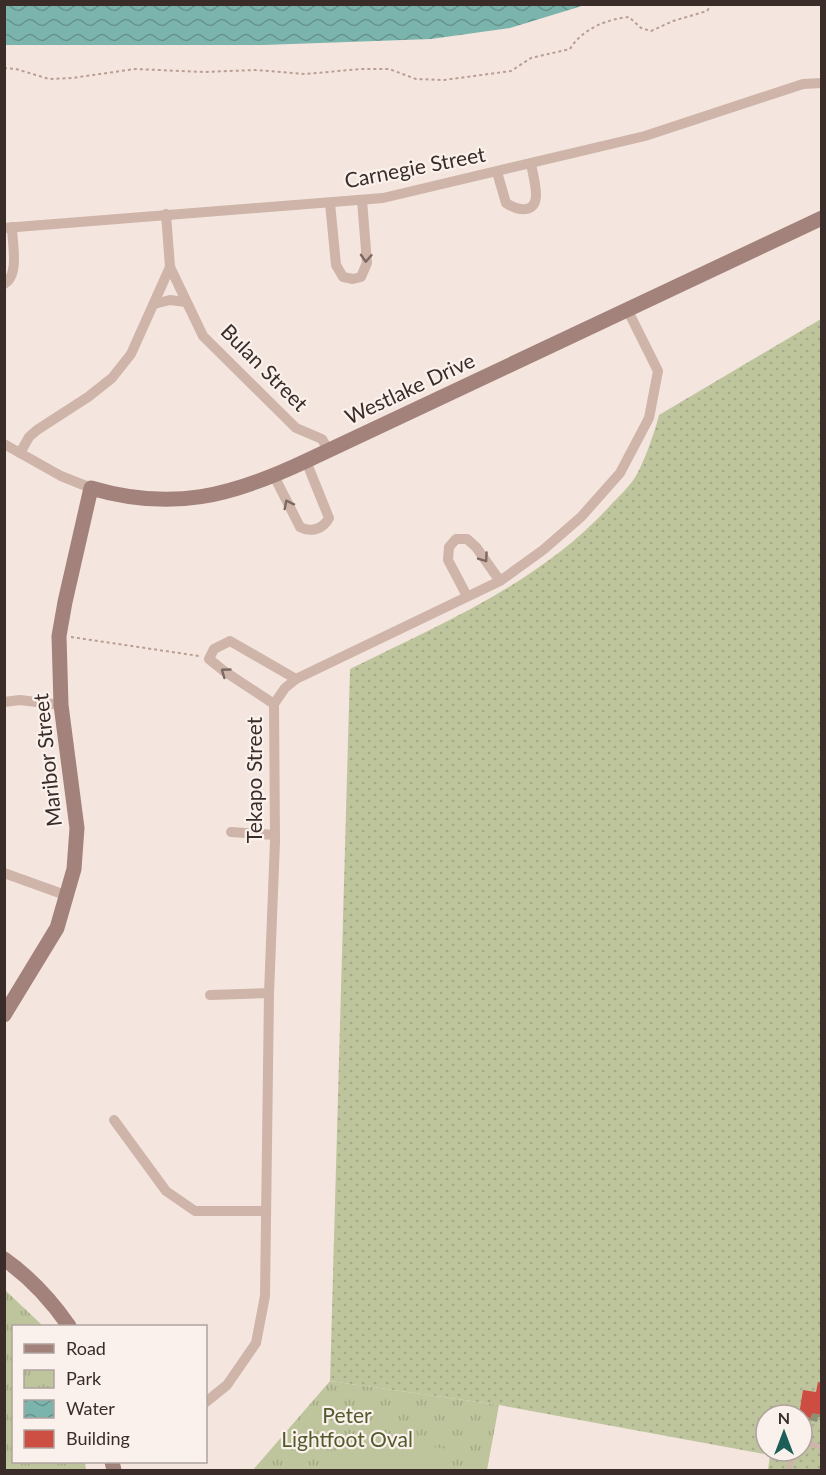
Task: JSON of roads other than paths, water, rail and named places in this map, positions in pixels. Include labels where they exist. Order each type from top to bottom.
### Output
[{"type":"street","name":"Carnegie Street","points":[[8,227],[383,198],[645,136],[803,84],[822,83]]},
{"type":"street","points":[[497,172],[506,203],[516,210],[523,210],[532,206],[537,197],[531,164]]},
{"type":"street","points":[[330,203],[336,265],[343,277],[353,279],[361,277],[368,263],[363,200]]},
{"type":"street","points":[[20,453],[29,437],[88,398],[112,378],[131,354],[170,267],[166,214]]},
{"type":"street","name":"Westlake Drive","points":[[4,444],[62,476],[91,488],[149,499],[189,499],[229,492],[274,476],[822,218]]},
{"type":"street","points":[[4,284],[8,283],[13,276],[8,227]]},
{"type":"street","name":"Bulan Street","points":[[170,267],[203,336],[296,428],[322,439],[328,450]]},
{"type":"street","points":[[154,304],[170,300],[186,302]]},
{"type":"street","name":"Tekapo Street","points":[[207,1401],[227,1385],[256,1343],[265,1296],[269,993],[275,835],[274,704],[285,688],[296,679],[500,581],[543,550],[581,517],[620,473],[649,418],[658,371],[627,309]]},
{"type":"street","points":[[274,476],[300,527],[306,530],[316,529],[326,523],[329,518],[306,461]]},
{"type":"street","name":"Maribor Street","points":[[4,1015],[57,928],[74,869],[77,828],[61,705],[59,636],[64,602],[91,488]]},
{"type":"street","points":[[467,596],[448,560],[449,547],[456,539],[467,539],[476,547],[500,581]]},
{"type":"street","points":[[274,704],[209,659],[214,649],[230,641],[296,679]]},
{"type":"street","points":[[4,702],[20,700],[61,705]]},
{"type":"street","points":[[231,832],[275,835]]},
{"type":"street","points":[[4,873],[68,896]]},
{"type":"street","points":[[210,995],[269,993]]},
{"type":"street","points":[[114,1120],[166,1191],[195,1211],[265,1211]]},
{"type":"street","points":[[4,1259],[43,1292],[68,1325]]},
{"type":"water","points":[[4,5],[585,5],[510,28],[431,39],[264,45],[5,45]]},
{"type":"park label","name":"Peter Lightfoot Oval","points":[[347,1428]]}]
